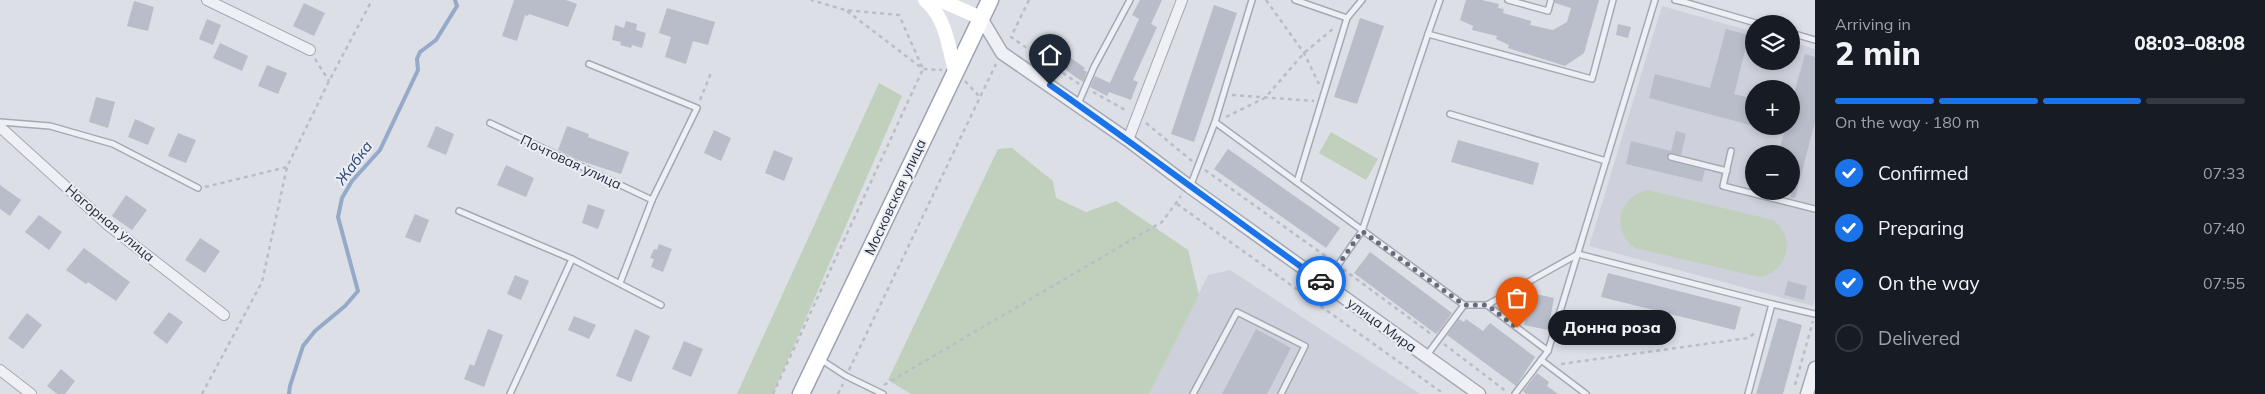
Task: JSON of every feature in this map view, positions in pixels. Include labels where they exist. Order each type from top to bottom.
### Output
[{"type":"main road","points":[[925,0],[934,8],[944,26],[955,70]]},
{"type":"main road","points":[[940,0],[980,18]]},
{"type":"main road","name":"Московская улица","points":[[801,394],[990,0]]},
{"type":"street","points":[[208,0],[310,50]]},
{"type":"street","points":[[1128,140],[1182,0]]},
{"type":"street","name":"улица Мира","points":[[980,18],[1002,53],[1128,140],[1190,187],[1479,394]]},
{"type":"street","name":"Нагорная улица","points":[[0,127],[108,224],[224,315]]},
{"type":"street","points":[[1808,394],[1815,368]]},
{"type":"street","points":[[0,370],[31,394]]},
{"type":"lane","points":[[1078,105],[1130,0]]},
{"type":"lane","points":[[1190,187],[1215,122],[1252,0]]},
{"type":"lane","points":[[1295,0],[1347,18]]},
{"type":"lane","points":[[1297,182],[1347,18],[1362,0]]},
{"type":"lane","points":[[1325,284],[1362,231],[1440,0]]},
{"type":"lane","points":[[1508,0],[1548,11],[1551,0]]},
{"type":"lane","points":[[1428,34],[1592,79],[1613,0]]},
{"type":"lane","points":[[1515,394],[1548,351],[1655,0]]},
{"type":"lane","points":[[1675,0],[1745,20]]},
{"type":"lane","points":[[1800,36],[1815,40]]},
{"type":"lane","points":[[589,64],[697,108],[652,200],[620,283]]},
{"type":"lane","points":[[1450,114],[1606,161]]},
{"type":"lane","points":[[0,122],[50,126],[113,144],[198,188]]},
{"type":"lane","points":[[1215,122],[1464,305],[1487,305],[1578,254],[1815,314]]},
{"type":"lane","name":"Почтовая улица","points":[[490,123],[652,200]]},
{"type":"lane","points":[[1731,151],[1723,186],[1815,209]]},
{"type":"lane","points":[[1671,157],[1726,171]]},
{"type":"lane","points":[[459,211],[572,259],[661,305]]},
{"type":"lane","points":[[510,394],[572,259]]},
{"type":"lane","points":[[1748,394],[1772,304]]},
{"type":"lane","points":[[1427,357],[1464,305]]},
{"type":"lane","points":[[1487,305],[1548,351]]},
{"type":"lane","points":[[1194,394],[1237,312],[1305,346],[1281,394]]},
{"type":"lane","points":[[818,358],[846,376],[883,394]]},
{"type":"lane","points":[[1541,360],[1586,394]]},
{"type":"path","points":[[202,394],[262,282],[286,167],[372,0]]},
{"type":"path","points":[[773,394],[923,69],[899,15],[846,10],[811,0]]},
{"type":"path","points":[[838,394],[1029,0]]},
{"type":"path","points":[[1266,0],[1304,53],[1324,95]]},
{"type":"path","points":[[846,10],[923,69]]},
{"type":"path","points":[[1215,122],[1265,98],[1304,53],[1347,18]]},
{"type":"path","points":[[1011,37],[1085,88],[1138,116],[1198,165],[1338,265],[1510,394]]},
{"type":"path","points":[[310,50],[329,81]]},
{"type":"path","points":[[697,108],[711,73]]},
{"type":"path","points":[[1223,95],[1321,102]]},
{"type":"path","points":[[198,188],[286,167]]},
{"type":"path","points":[[876,390],[1162,222],[1176,204],[1444,394]]},
{"type":"path","points":[[1793,394],[1815,314]]},
{"type":"path","points":[[1550,366],[1748,338],[1766,327]]},
{"type":"shaded area","points":[[1662,6],[1745,29],[1745,70],[1800,70],[1800,45],[1815,49],[1815,298],[1813,306],[1589,246]]},
{"type":"shaded area","points":[[1230,270],[1420,394],[1149,394],[1208,275]]},
{"type":"green space","points":[[879,83],[902,96],[773,394],[737,394]]},
{"type":"green space","points":[[1331,132],[1378,159],[1366,180],[1319,153]]},
{"type":"green space","points":[[1012,148],[1053,181],[1056,198],[1086,212],[1116,201],[1188,250],[1199,295],[1149,394],[911,394],[888,380],[998,149]]},
{"type":"green space","points":[[1648,190],[1773,220],[1785,236],[1787,245],[1783,262],[1769,274],[1759,277],[1635,248],[1627,241],[1622,232],[1621,214],[1630,199],[1638,193]]},
{"type":"building","points":[[514,0],[566,0],[577,4],[568,27],[529,14],[528,16],[525,15],[517,41],[502,36]]},
{"type":"building","points":[[1140,0],[1162,0],[1151,24],[1157,27],[1133,80],[1138,82],[1131,100],[1109,92],[1107,96],[1090,87],[1095,76],[1110,83],[1139,19],[1132,15]]},
{"type":"building","points":[[1466,0],[1482,0],[1499,4],[1498,8],[1504,9],[1503,13],[1531,21],[1530,25],[1553,30],[1567,22],[1571,8],[1555,3],[1555,0],[1599,0],[1584,53],[1565,66],[1508,48],[1509,45],[1496,39],[1497,36],[1472,30],[1473,26],[1460,20]]},
{"type":"building","points":[[134,1],[154,7],[148,31],[127,26]]},
{"type":"building","points":[[304,3],[325,13],[314,36],[293,26]]},
{"type":"building","points":[[1214,5],[1237,13],[1194,142],[1171,134]]},
{"type":"building","points":[[667,8],[715,22],[708,45],[693,41],[686,64],[665,57],[671,37],[659,33]]},
{"type":"building","points":[[1360,18],[1384,26],[1357,104],[1334,97]]},
{"type":"building","points":[[207,19],[221,25],[213,45],[199,39]]},
{"type":"building","points":[[626,21],[637,24],[636,30],[646,33],[642,48],[632,45],[631,48],[620,45],[621,42],[612,40],[615,25],[624,28]]},
{"type":"building","points":[[1618,24],[1631,27],[1628,38],[1616,35]]},
{"type":"building","points":[[1726,29],[1745,34],[1745,51],[1734,94],[1745,97],[1745,124],[1649,98],[1655,74],[1710,88]]},
{"type":"building","points":[[220,43],[248,56],[242,71],[213,58]]},
{"type":"building","points":[[1805,54],[1815,57],[1815,122],[1800,179],[1800,145],[1781,145],[1783,135],[1800,135],[1800,80],[1798,80]]},
{"type":"building","points":[[1071,58],[1085,68],[1083,70],[1087,72],[1083,82],[1057,64],[1059,59],[1068,63]]},
{"type":"building","points":[[267,65],[287,73],[278,94],[258,86]]},
{"type":"building","points":[[96,97],[115,102],[108,128],[89,122]]},
{"type":"building","points":[[135,119],[155,128],[148,145],[128,137]]},
{"type":"building","points":[[436,126],[454,134],[446,155],[427,147]]},
{"type":"building","points":[[567,126],[589,134],[588,137],[629,152],[621,174],[578,160],[558,150]]},
{"type":"building","points":[[714,130],[731,138],[721,161],[704,153]]},
{"type":"building","points":[[1676,131],[1686,134],[1681,155],[1670,153],[1667,159],[1705,170],[1702,182],[1626,164],[1631,141],[1671,151]]},
{"type":"building","points":[[178,133],[196,140],[186,163],[168,156]]},
{"type":"building","points":[[1458,140],[1539,163],[1533,185],[1451,162]]},
{"type":"building","points":[[1228,149],[1340,228],[1326,248],[1214,169]]},
{"type":"building","points":[[774,150],[793,158],[784,181],[765,173]]},
{"type":"building","points":[[506,165],[534,178],[526,197],[497,185]]},
{"type":"building","points":[[0,185],[21,200],[10,216],[0,209]]},
{"type":"building","points":[[126,195],[147,210],[132,230],[112,216]]},
{"type":"building","points":[[588,204],[605,210],[598,229],[582,223]]},
{"type":"building","points":[[415,214],[429,220],[420,243],[405,237]]},
{"type":"building","points":[[39,215],[62,232],[49,250],[25,232]]},
{"type":"building","points":[[200,238],[220,251],[205,273],[185,260]]},
{"type":"building","points":[[659,244],[672,249],[663,272],[651,267],[654,259],[650,258],[654,249],[657,250]]},
{"type":"building","points":[[84,248],[130,282],[116,301],[66,270]]},
{"type":"building","points":[[1370,252],[1452,313],[1436,334],[1354,273]]},
{"type":"building","points":[[1608,273],[1741,307],[1735,330],[1601,297]]},
{"type":"building","points":[[515,275],[529,281],[521,300],[507,294]]},
{"type":"building","points":[[1788,281],[1807,286],[1804,300],[1784,295]]},
{"type":"building","points":[[1531,293],[1554,298],[1548,330],[1524,325]]},
{"type":"building","points":[[169,312],[183,322],[167,344],[153,333]]},
{"type":"building","points":[[27,313],[42,325],[23,349],[8,338]]},
{"type":"building","points":[[574,316],[596,325],[589,339],[568,330]]},
{"type":"building","points":[[1778,318],[1802,325],[1783,394],[1756,394]]},
{"type":"building","points":[[1459,319],[1464,322],[1466,319],[1483,331],[1490,323],[1535,357],[1516,386],[1447,335]]},
{"type":"building","points":[[488,329],[503,335],[484,387],[464,379],[470,364],[474,366]]},
{"type":"building","points":[[635,329],[650,336],[631,382],[616,376]]},
{"type":"building","points":[[1256,329],[1291,348],[1267,394],[1222,394]]},
{"type":"building","points":[[684,341],[703,349],[691,377],[672,369]]},
{"type":"building","points":[[61,369],[75,381],[65,394],[57,394],[47,386]]},
{"type":"building","points":[[1537,373],[1549,382],[1547,386],[1558,394],[1526,394],[1523,391]]},
{"type":"waterway","name":"Жабка","points":[[289,394],[303,346],[315,331],[345,306],[358,291],[338,217],[342,198],[352,181],[380,150],[418,70],[417,59],[420,52],[436,40],[457,6],[455,0]]},
{"type":"way so far","points":[[1321,281],[1325,284],[1362,231],[1464,305],[1487,305],[1517,328]]},
{"type":"place","name":"Донна роза","points":[[1517,328]]},
{"type":"route","points":[[1050,85],[1321,281]]}]
